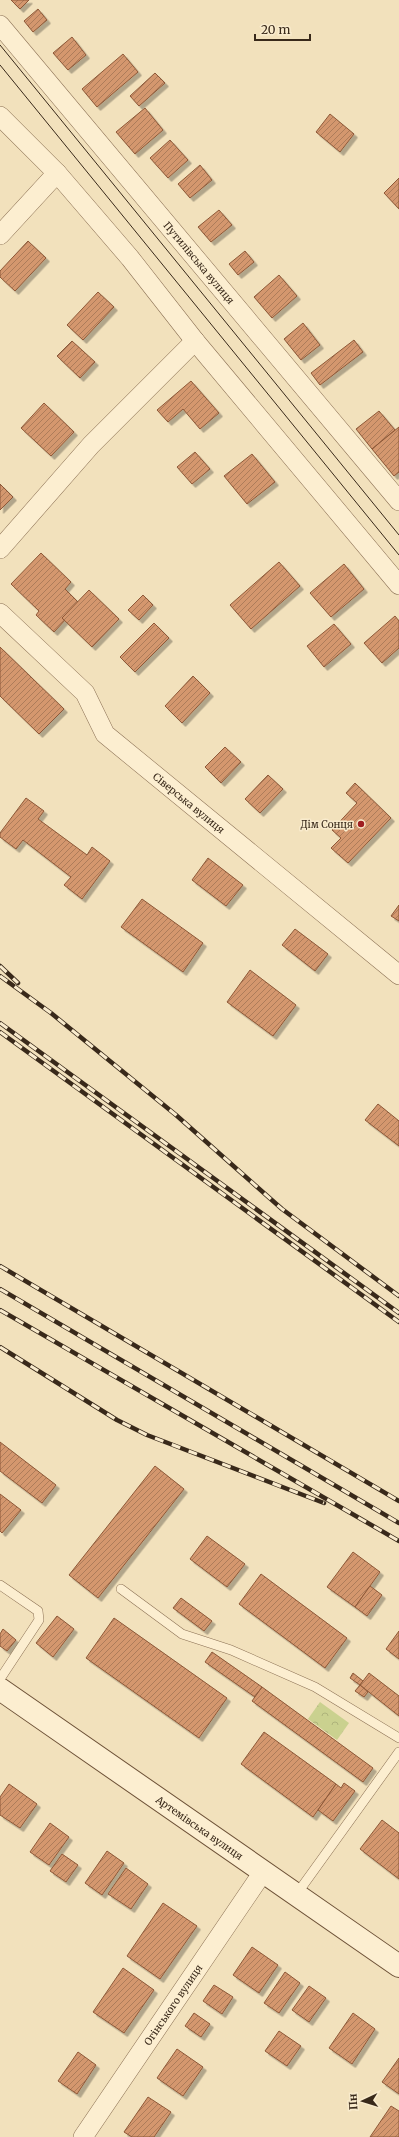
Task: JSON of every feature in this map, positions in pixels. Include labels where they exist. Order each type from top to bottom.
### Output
[{"type":"main road","name":"Артемівська вулиця","points":[[0,1689],[399,1966]]},
{"type":"street","name":"Путилівська вулиця","points":[[0,25],[399,501]]},
{"type":"street","points":[[0,116],[57,173],[130,258],[196,341],[399,585]]},
{"type":"street","points":[[0,235],[57,173]]},
{"type":"street","points":[[0,549],[91,445],[196,341]]},
{"type":"street","name":"Сіверська вулиця","points":[[0,613],[85,693],[105,734],[399,975]]},
{"type":"street","name":"Огінського вулиця","points":[[83,2137],[264,1872]]},
{"type":"lane","points":[[0,1585],[38,1611],[39,1616],[39,1620],[0,1679]]},
{"type":"lane","points":[[121,1589],[182,1634],[231,1650],[315,1687],[399,1738]]},
{"type":"lane","points":[[296,1895],[399,1752]]},
{"type":"green space","points":[[320,1702],[349,1723],[337,1740],[308,1719]]},
{"type":"building","points":[[11,0],[29,0],[20,9]]},
{"type":"building","points":[[38,9],[47,20],[33,32],[24,21]]},
{"type":"building","points":[[72,37],[86,55],[68,70],[53,53]]},
{"type":"building","points":[[123,54],[138,72],[97,107],[82,89]]},
{"type":"building","points":[[155,73],[165,83],[139,106],[130,96]]},
{"type":"building","points":[[145,108],[163,130],[135,154],[116,132]]},
{"type":"building","points":[[330,114],[354,134],[340,152],[316,132]]},
{"type":"building","points":[[170,140],[188,160],[168,178],[150,158]]},
{"type":"building","points":[[200,165],[212,180],[190,198],[178,184]]},
{"type":"building","points":[[399,178],[399,209],[384,193]]},
{"type":"building","points":[[219,210],[232,225],[211,242],[198,227]]},
{"type":"building","points":[[28,241],[46,258],[15,291],[0,277],[0,271]]},
{"type":"building","points":[[245,251],[254,262],[238,275],[229,264]]},
{"type":"building","points":[[279,275],[297,296],[272,318],[254,297]]},
{"type":"building","points":[[98,292],[114,307],[83,340],[67,325]]},
{"type":"building","points":[[303,323],[320,345],[301,360],[284,339]]},
{"type":"building","points":[[354,340],[363,352],[320,385],[311,373]]},
{"type":"building","points":[[72,341],[95,362],[80,378],[57,356]]},
{"type":"building","points":[[191,381],[219,413],[200,429],[183,409],[168,422],[157,410]]},
{"type":"building","points":[[44,403],[74,432],[51,456],[21,428]]},
{"type":"building","points":[[379,411],[395,430],[372,449],[356,429]]},
{"type":"building","points":[[399,427],[399,472],[394,476],[372,449]]},
{"type":"building","points":[[195,452],[210,469],[192,484],[177,467]]},
{"type":"building","points":[[252,454],[275,482],[247,504],[224,476]]},
{"type":"building","points":[[0,484],[13,497],[0,510]]},
{"type":"building","points":[[41,553],[71,582],[65,589],[80,604],[54,632],[36,615],[39,611],[11,584]]},
{"type":"building","points":[[279,562],[300,586],[251,629],[230,605]]},
{"type":"building","points":[[344,564],[364,589],[331,617],[310,593]]},
{"type":"building","points":[[89,590],[119,619],[92,647],[62,618]]},
{"type":"building","points":[[143,595],[153,605],[139,620],[128,610]]},
{"type":"building","points":[[395,616],[399,621],[399,648],[382,663],[364,643]]},
{"type":"building","points":[[154,623],[169,638],[135,672],[120,657]]},
{"type":"building","points":[[334,624],[351,644],[324,667],[307,646]]},
{"type":"building","points":[[0,647],[64,709],[39,734],[0,696]]},
{"type":"building","points":[[193,676],[210,693],[182,723],[165,706]]},
{"type":"building","points":[[225,747],[241,762],[221,783],[205,767]]},
{"type":"building","points":[[268,775],[283,789],[260,813],[245,799]]},
{"type":"building","name":"Дім Сонця","points":[[355,783],[391,818],[348,863],[331,848],[341,838],[332,830],[357,803],[346,793]]},
{"type":"building","points":[[26,798],[44,811],[38,819],[87,855],[92,847],[110,861],[82,899],[64,885],[71,877],[23,840],[16,849],[0,837],[0,833]]},
{"type":"building","points":[[208,858],[243,885],[226,906],[192,880]]},
{"type":"building","points":[[142,899],[203,943],[183,972],[121,927]]},
{"type":"building","points":[[399,905],[399,921],[391,916]]},
{"type":"building","points":[[295,929],[328,954],[315,971],[282,945]]},
{"type":"building","points":[[250,970],[296,1005],[273,1036],[227,1002]]},
{"type":"building","points":[[378,1104],[399,1121],[399,1146],[365,1120]]},
{"type":"building","points":[[0,1442],[56,1485],[42,1503],[0,1471]]},
{"type":"building","points":[[155,1466],[184,1489],[98,1598],[69,1575]]},
{"type":"building","points":[[0,1494],[21,1510],[2,1533],[0,1531]]},
{"type":"building","points":[[207,1536],[245,1564],[227,1587],[190,1559]]},
{"type":"building","points":[[353,1552],[380,1572],[355,1607],[327,1587]]},
{"type":"building","points":[[261,1574],[347,1638],[325,1668],[239,1604]]},
{"type":"building","points":[[370,1586],[382,1595],[367,1616],[355,1607]]},
{"type":"building","points":[[181,1598],[212,1621],[204,1631],[173,1608]]},
{"type":"building","points":[[57,1616],[74,1629],[53,1657],[36,1643]]},
{"type":"building","points":[[114,1618],[227,1698],[199,1738],[86,1658]]},
{"type":"building","points":[[3,1629],[16,1640],[7,1651],[0,1646],[0,1634]]},
{"type":"building","points":[[399,1631],[399,1659],[386,1649]]},
{"type":"building","points":[[212,1652],[262,1687],[255,1697],[205,1662]]},
{"type":"building","points":[[353,1673],[363,1681],[360,1685],[350,1678]]},
{"type":"building","points":[[369,1673],[399,1696],[399,1716],[360,1685]]},
{"type":"building","points":[[360,1685],[368,1692],[364,1697],[355,1691]]},
{"type":"building","points":[[262,1687],[373,1768],[363,1782],[252,1701]]},
{"type":"building","points":[[264,1732],[336,1784],[313,1817],[241,1764]]},
{"type":"building","points":[[344,1783],[355,1791],[333,1821],[318,1810],[336,1784],[341,1788]]},
{"type":"building","points":[[9,1784],[37,1804],[20,1828],[0,1815],[0,1797]]},
{"type":"building","points":[[382,1820],[399,1833],[399,1879],[360,1849]]},
{"type":"building","points":[[50,1823],[69,1837],[49,1865],[30,1852]]},
{"type":"building","points":[[107,1851],[124,1863],[102,1895],[85,1883]]},
{"type":"building","points":[[62,1854],[78,1865],[66,1882],[50,1871]]},
{"type":"building","points":[[126,1868],[148,1884],[131,1909],[108,1894]]},
{"type":"building","points":[[163,1903],[197,1926],[160,1979],[127,1956]]},
{"type":"building","points":[[252,1947],[278,1965],[259,1993],[233,1975]]},
{"type":"building","points":[[123,1968],[154,1990],[124,2033],[93,2012]]},
{"type":"building","points":[[285,1972],[300,1983],[279,2013],[264,2003]]},
{"type":"building","points":[[214,1985],[233,1997],[222,2014],[203,2001]]},
{"type":"building","points":[[309,1986],[326,1998],[309,2022],[292,2010]]},
{"type":"building","points":[[194,2013],[210,2024],[201,2037],[185,2026]]},
{"type":"building","points":[[353,2013],[375,2029],[352,2064],[329,2048]]},
{"type":"building","points":[[279,2031],[301,2046],[287,2066],[265,2051]]},
{"type":"building","points":[[177,2049],[203,2067],[183,2096],[157,2078]]},
{"type":"building","points":[[78,2052],[96,2065],[77,2094],[58,2081]]},
{"type":"building","points":[[399,2058],[399,2094],[382,2082]]},
{"type":"building","points":[[148,2097],[171,2112],[154,2137],[132,2137],[124,2132]]},
{"type":"building","points":[[391,2106],[399,2111],[399,2137],[370,2137]]},
{"type":"tram line","points":[[0,45],[399,535]]},
{"type":"tram line","points":[[0,65],[399,555]]},
{"type":"railway","points":[[0,966],[18,983]]},
{"type":"railway","points":[[0,976],[51,1013],[176,1115],[282,1209],[399,1296]]},
{"type":"railway","points":[[0,1023],[399,1313]]},
{"type":"railway","points":[[0,1032],[399,1322]]},
{"type":"railway","points":[[0,1266],[399,1501]]},
{"type":"railway","points":[[0,1289],[399,1523]]},
{"type":"railway","points":[[0,1310],[399,1541]]},
{"type":"railway","points":[[0,1347],[117,1420],[147,1435],[324,1503]]},
{"type":"place","name":"Дім Сонця","points":[[361,824]]}]
